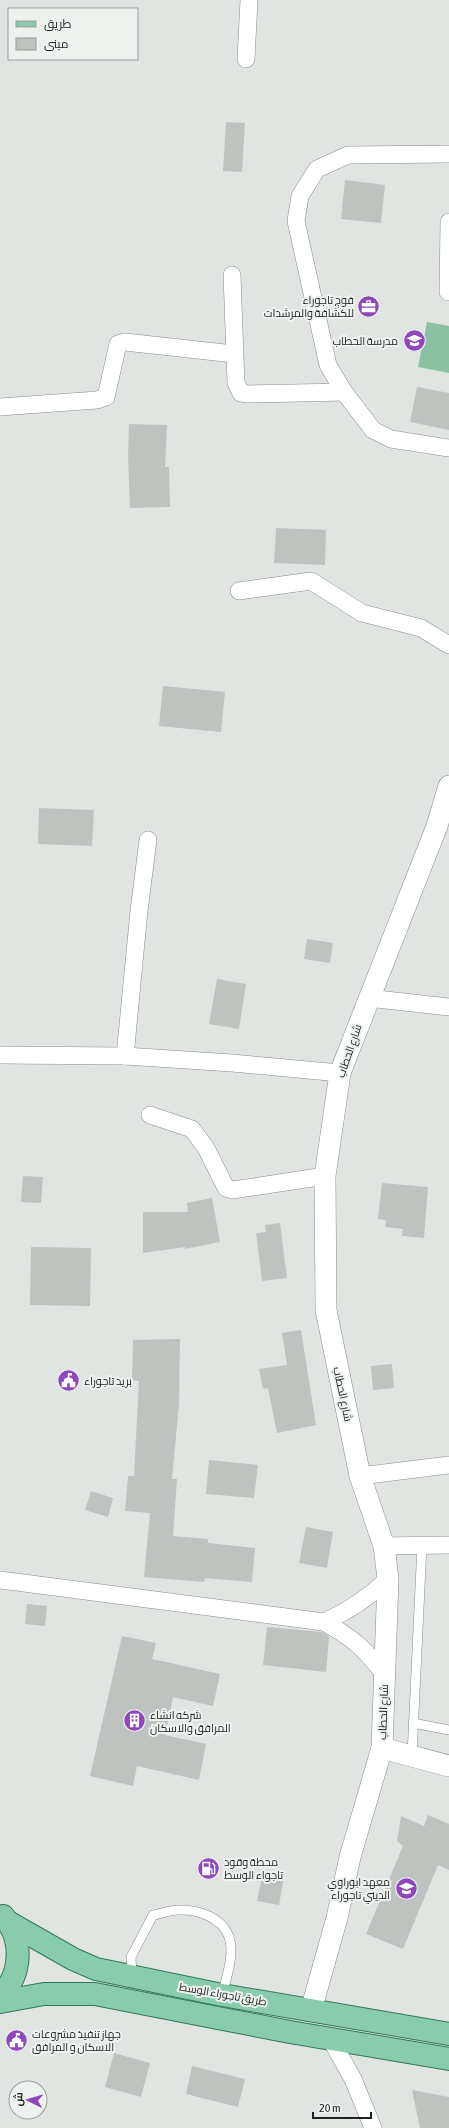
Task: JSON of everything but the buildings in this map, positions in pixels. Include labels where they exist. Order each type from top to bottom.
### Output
[{"type":"main road","name":"طريق تاجوراء الوسط","points":[[4,1917],[79,1962],[96,1969],[222,1995],[449,2034]]},
{"type":"main road","points":[[0,1996],[6,1990],[15,1974],[18,1956],[16,1938],[4,1917]]},
{"type":"main road","name":"طريق تاجوراء الوسط","points":[[0,2002],[44,1994],[95,1994],[449,2059]]},
{"type":"street","points":[[246,59],[249,0]]},
{"type":"street","points":[[449,154],[348,155],[317,169],[300,196],[296,221],[328,365],[344,392],[373,430],[392,439],[449,448]]},
{"type":"street","points":[[448,292],[449,222]]},
{"type":"street","points":[[232,275],[236,383],[241,393],[344,392]]},
{"type":"street","points":[[0,407],[97,400],[106,397],[118,344],[125,342],[234,354]]},
{"type":"street","points":[[239,591],[311,581],[362,613],[420,628],[449,645]]},
{"type":"street","name":"شارع الحطاب","points":[[311,2010],[337,1918],[350,1857],[382,1748],[388,1579],[384,1546],[360,1476],[326,1310],[325,1176],[340,1073],[368,998],[437,826],[449,786]]},
{"type":"street","points":[[125,1056],[139,911],[148,840]]},
{"type":"street","points":[[368,998],[449,1007]]},
{"type":"street","points":[[0,1055],[125,1056],[232,1063],[340,1073]]},
{"type":"street","points":[[150,1115],[192,1128],[206,1148],[226,1188],[233,1190],[325,1176]]},
{"type":"street","points":[[360,1476],[449,1465]]},
{"type":"street","points":[[384,1546],[449,1545]]},
{"type":"street","points":[[324,1622],[346,1613],[388,1579]]},
{"type":"street","points":[[0,1580],[324,1622],[356,1641],[367,1651],[384,1674]]},
{"type":"street","points":[[382,1748],[449,1766]]},
{"type":"street","points":[[330,2038],[353,2079],[373,2128]]},
{"type":"lane","points":[[412,1756],[422,1545]]},
{"type":"lane","points":[[413,1723],[449,1730]]},
{"type":"lane","points":[[132,1977],[131,1957],[153,1916],[177,1910],[198,1913],[219,1920],[230,1937],[230,1968],[222,1995]]},
{"type":"green space","points":[[427,322],[449,326],[449,373],[418,367]]},
{"type":"place","name":"فوج تاجوراء للكشافة والمرشدات","points":[[369,306]]},
{"type":"place","name":"مدرسة الحطاب","points":[[414,341]]},
{"type":"place","name":"بريد تاجوراء","points":[[69,1381]]},
{"type":"place","name":"شركه انشاء المرافق والاسكان","points":[[135,1721]]},
{"type":"place","name":"محطة وقود تاجواء الوسط","points":[[209,1868]]},
{"type":"place","name":"معهد ابوراوي الديني تاجوراء","points":[[406,1888]]},
{"type":"place","name":"جهاز تنفيذ مشروعات الاسكان و المرافق","points":[[17,2040]]}]
